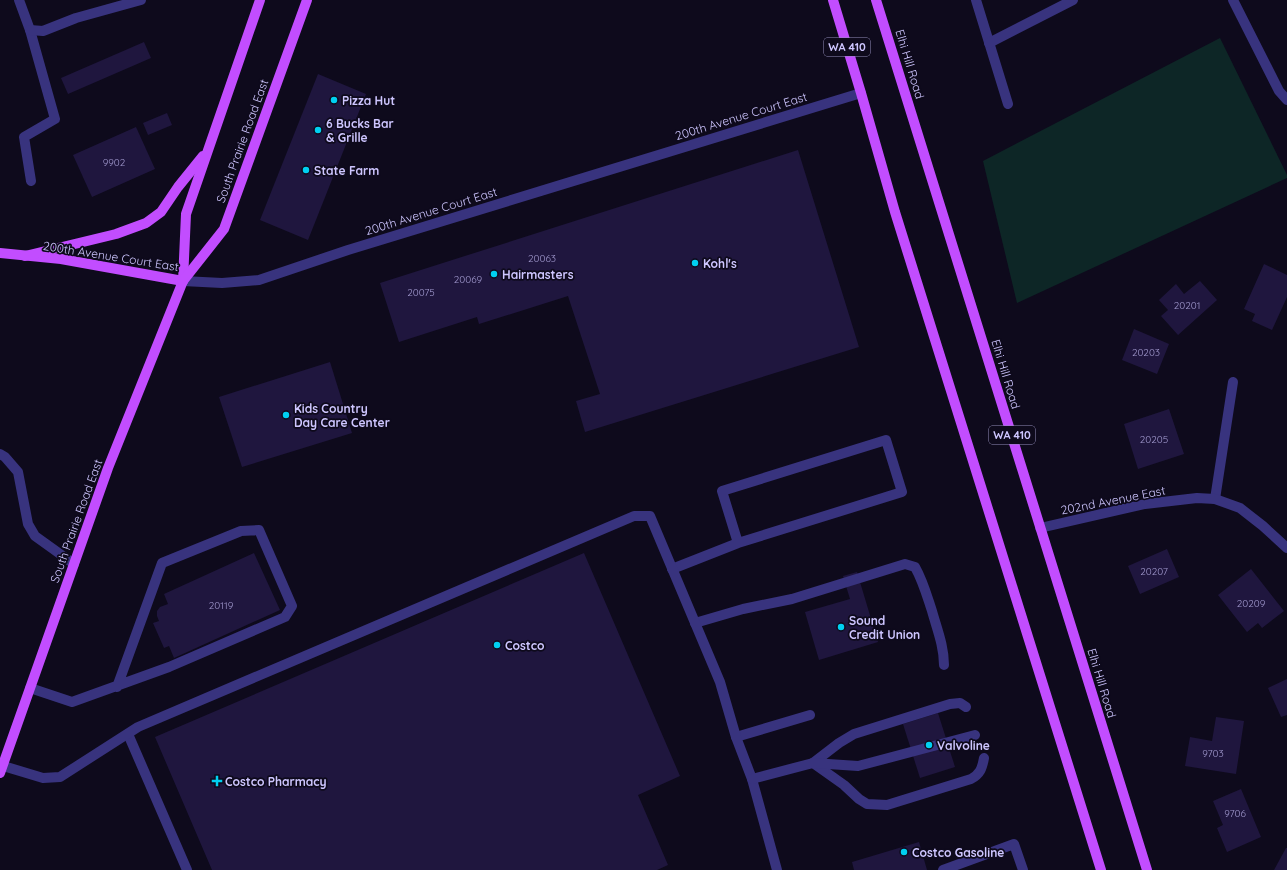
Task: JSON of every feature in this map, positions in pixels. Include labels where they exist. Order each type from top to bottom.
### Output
[{"type":"main road","name":"South Prairie Road East","points":[[183,281],[186,214],[260,0]]},
{"type":"main road","name":"South Prairie Road East","points":[[1,768],[108,468],[183,281],[224,229],[307,0]]},
{"type":"main road","name":"WA 410","points":[[833,0],[895,212],[1101,870]]},
{"type":"main road","name":"Elhi Hill Road","points":[[876,0],[1147,870]]},
{"type":"main road","points":[[25,256],[116,234],[146,223],[162,212],[178,187],[208,149]]},
{"type":"main road","name":"200th Avenue Court East","points":[[0,253],[61,259],[183,281]]},
{"type":"street","points":[[19,0],[30,30],[55,118],[24,137],[31,181]]},
{"type":"street","points":[[30,30],[43,31],[76,18],[141,0]]},
{"type":"street","points":[[976,0],[1008,104]]},
{"type":"street","points":[[989,43],[1073,0]]},
{"type":"street","points":[[1233,0],[1279,91],[1287,100]]},
{"type":"street","name":"200th Avenue Court East","points":[[183,281],[222,283],[259,280],[355,248],[861,93]]},
{"type":"street","points":[[1215,499],[1233,382]]},
{"type":"street","points":[[672,569],[738,543],[902,492],[886,440],[722,491],[738,543]]},
{"type":"street","points":[[0,454],[5,457],[18,472],[28,524],[35,536],[74,564]]},
{"type":"street","name":"202nd Avenue East","points":[[1040,528],[1145,504],[1197,498],[1215,499],[1240,508],[1287,548]]},
{"type":"street","points":[[1,768],[43,778],[60,777],[138,727],[634,516],[650,516],[720,682],[736,737],[752,779],[777,870]]},
{"type":"street","points":[[30,688],[72,702],[117,687],[169,668],[285,616],[292,606],[259,530],[241,531],[162,563],[117,687]]},
{"type":"street","points":[[694,623],[742,609],[792,598],[905,564],[915,567],[921,578],[941,641],[944,654],[944,665]]},
{"type":"street","points":[[813,763],[839,743],[854,734],[950,704],[960,703],[966,706]]},
{"type":"street","points":[[736,737],[810,715]]},
{"type":"street","points":[[128,734],[187,870]]},
{"type":"street","points":[[752,779],[813,763],[858,766],[975,735]]},
{"type":"street","points":[[813,763],[844,785],[867,804],[887,805],[971,779],[978,774],[983,767],[984,758]]},
{"type":"street","points":[[943,870],[1014,844],[1023,870]]},
{"type":"green space","points":[[1220,38],[1287,175],[1287,178],[1017,303],[983,161]]},
{"type":"building","points":[[144,42],[151,58],[68,94],[61,78]]},
{"type":"building","points":[[318,74],[366,94],[308,240],[260,220]]},
{"type":"building","points":[[167,113],[172,125],[148,135],[143,123]]},
{"type":"building","points":[[136,127],[155,169],[92,197],[73,155]]},
{"type":"building","name":"Kohl's","points":[[798,150],[859,347],[585,432],[576,401],[600,394],[568,296],[479,324],[477,317],[399,342],[380,283]]},
{"type":"building","points":[[1264,264],[1287,275],[1287,297],[1272,330],[1252,321],[1255,314],[1244,309]]},
{"type":"building","points":[[1200,281],[1217,300],[1178,335],[1161,316],[1168,310],[1159,300],[1176,284],[1184,294]]},
{"type":"building","points":[[1134,329],[1169,344],[1157,374],[1122,360]]},
{"type":"building","name":"Kids Country Day Care Center","points":[[330,362],[352,433],[242,467],[219,397]]},
{"type":"building","points":[[1169,409],[1184,454],[1138,469],[1124,424]]},
{"type":"building","points":[[1167,549],[1179,577],[1140,594],[1128,566]]},
{"type":"building","points":[[254,553],[280,610],[174,658],[169,646],[164,648],[153,623],[159,621],[157,611],[160,607],[168,604],[164,594]]},
{"type":"building","name":"Costco","points":[[584,553],[680,776],[638,795],[668,865],[657,870],[212,870],[155,737]]},
{"type":"building","points":[[1251,569],[1284,611],[1262,628],[1258,623],[1247,632],[1218,595]]},
{"type":"building","name":"Sound Credit Union","points":[[857,572],[878,642],[819,660],[805,612],[850,599],[843,576]]},
{"type":"building","points":[[1287,679],[1287,715],[1281,717],[1268,688]]},
{"type":"building","name":"Valvoline","points":[[938,713],[955,767],[920,778],[903,724]]},
{"type":"building","points":[[1216,717],[1244,721],[1236,774],[1185,766],[1190,737],[1212,741]]},
{"type":"building","points":[[1241,789],[1261,837],[1227,852],[1217,828],[1223,825],[1213,801]]},
{"type":"building","name":"Costco Gasoline","points":[[919,842],[927,870],[854,870],[852,862]]},
{"type":"building","points":[[1286,848],[1287,870],[1274,870]]},
{"type":"place","name":"Pizza Hut","points":[[334,100]]},
{"type":"place","name":"6 Bucks Bar & Grille","points":[[318,130]]},
{"type":"place","name":"State Farm","points":[[306,170]]},
{"type":"place","name":"Kohl's","points":[[695,263]]},
{"type":"place","name":"Hairmasters","points":[[494,274]]},
{"type":"place","name":"Kids Country Day Care Center","points":[[286,415]]},
{"type":"place","name":"Sound Credit Union","points":[[841,627]]},
{"type":"place","name":"Costco","points":[[497,645]]},
{"type":"place","name":"Valvoline","points":[[929,745]]},
{"type":"place","name":"Costco Pharmacy","points":[[217,781]]},
{"type":"place","name":"Costco Gasoline","points":[[904,852]]}]
